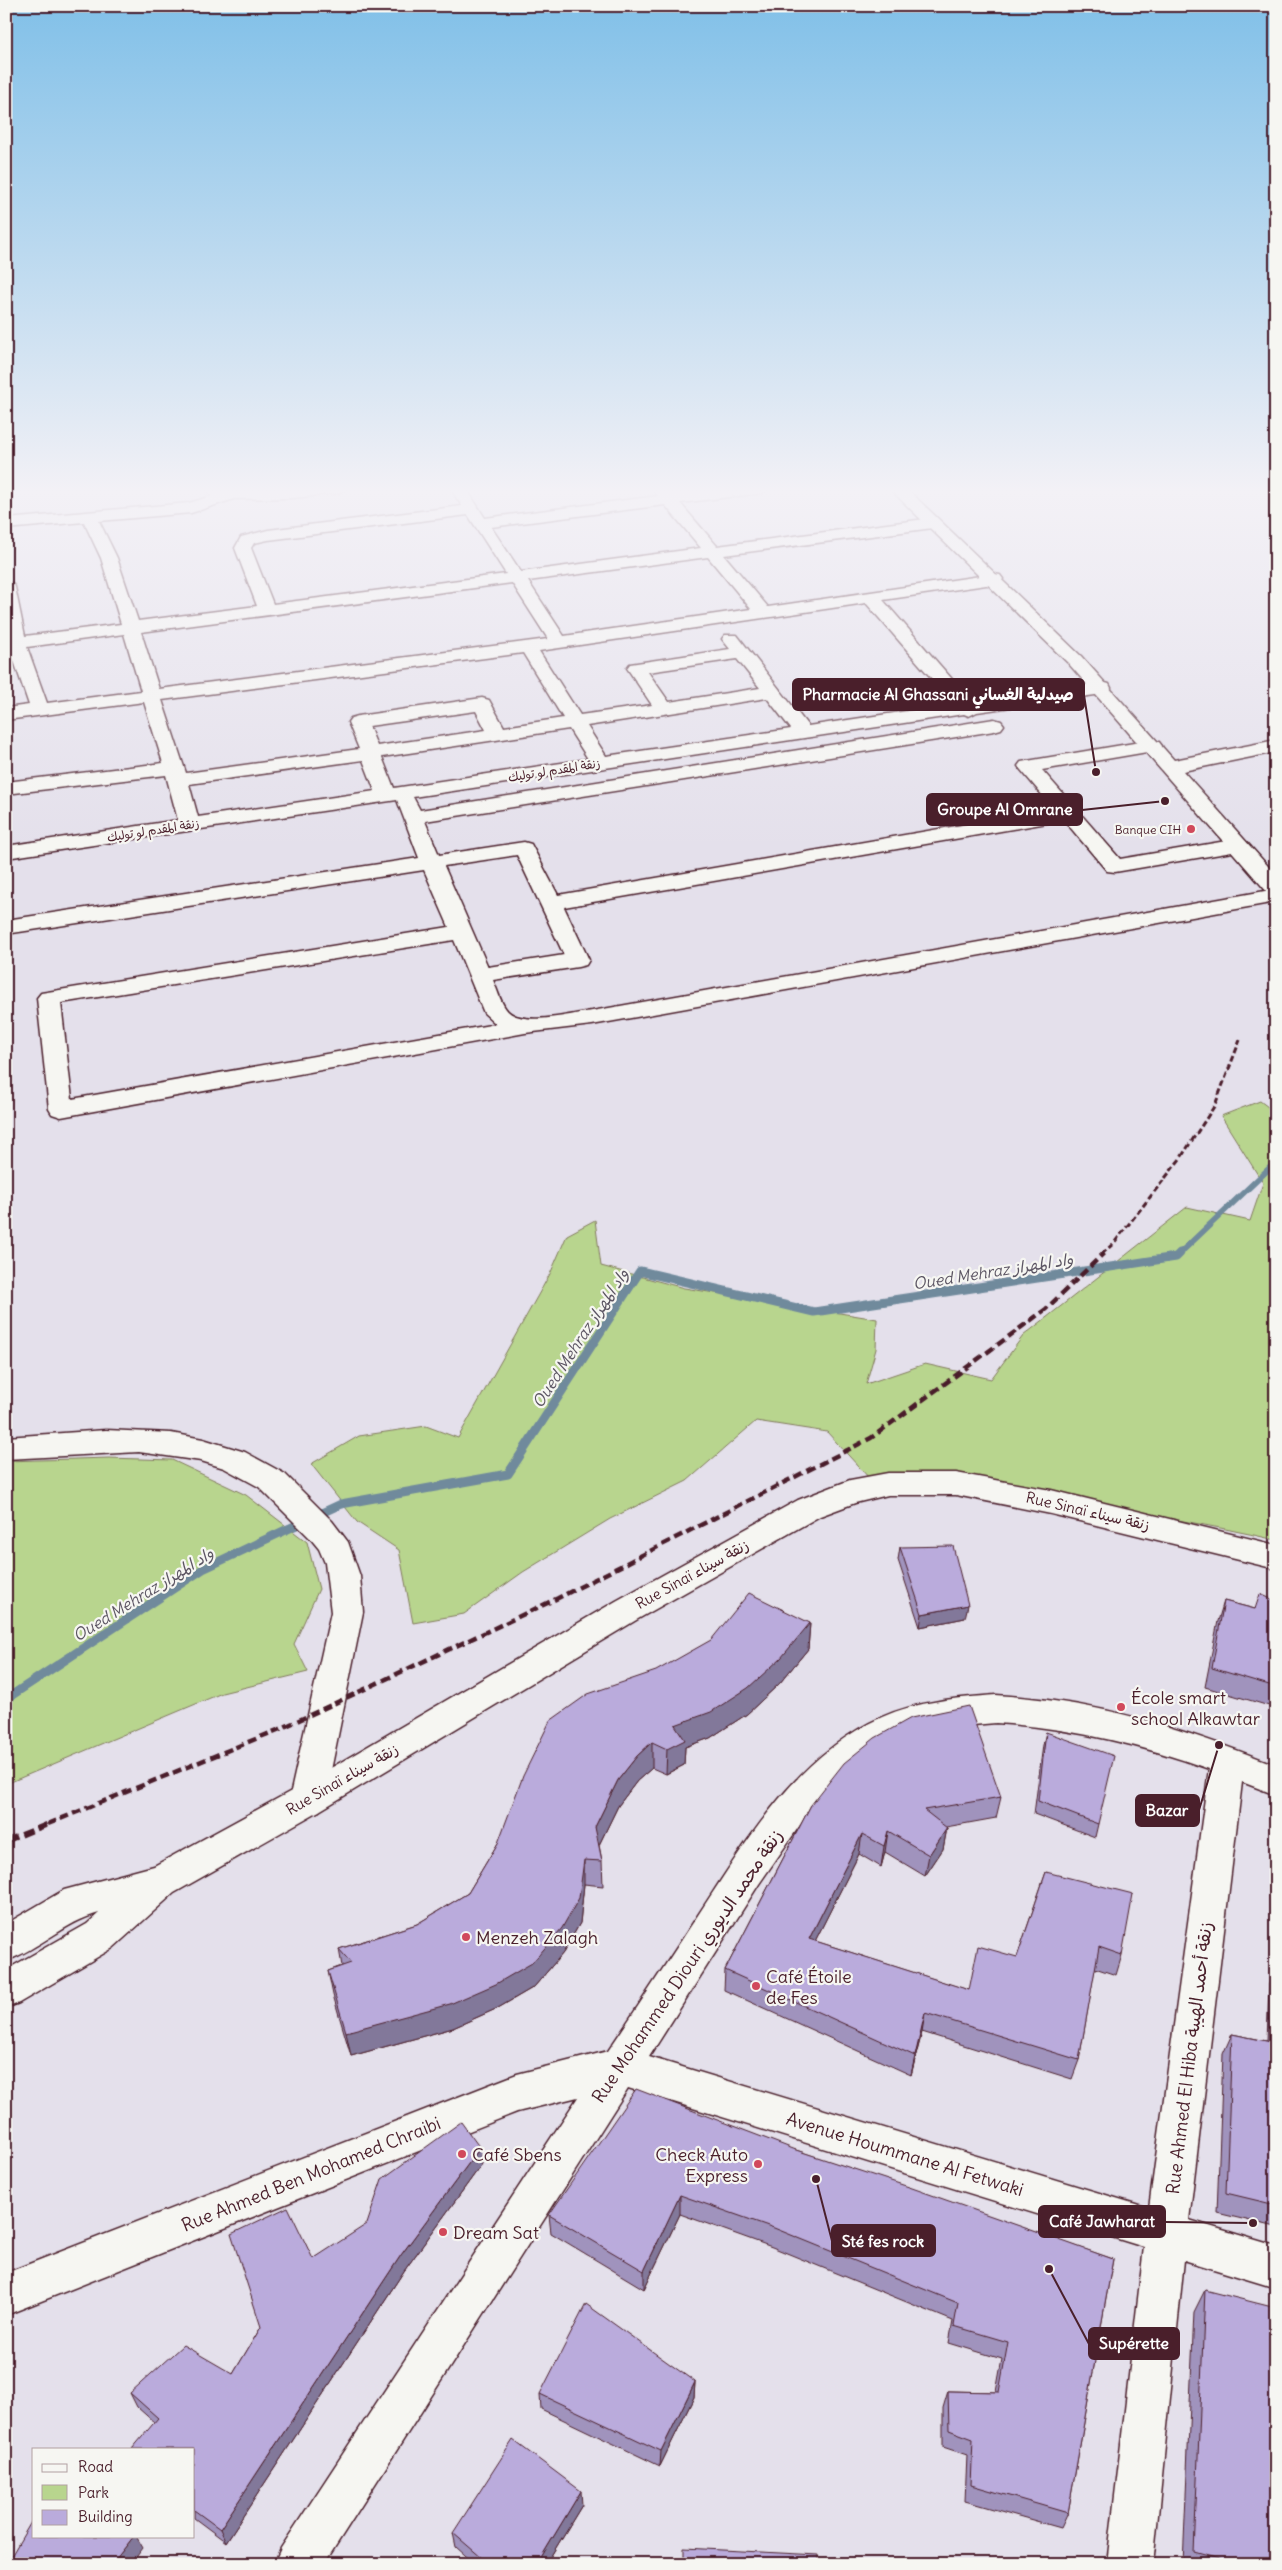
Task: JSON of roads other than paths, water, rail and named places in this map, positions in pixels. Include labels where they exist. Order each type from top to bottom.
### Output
[{"type":"street","points":[[8,608],[12,644],[40,710]]},
{"type":"street","points":[[124,608],[177,774],[189,824]]},
{"type":"street","points":[[12,644],[283,608]]},
{"type":"street","points":[[536,608],[559,642]]},
{"type":"street","points":[[759,608],[764,614]]},
{"type":"street","points":[[6,714],[528,647],[805,608]]},
{"type":"street","points":[[880,608],[969,710]]},
{"type":"street","points":[[1022,608],[1102,688],[1276,888]]},
{"type":"street","points":[[716,621],[803,732]]},
{"type":"street","points":[[528,647],[600,763]]},
{"type":"street","points":[[697,734],[636,668],[742,653]]},
{"type":"street","name":"زنقة المقدم لو توليك","points":[[6,852],[394,794],[491,753],[600,763],[697,734],[803,732],[969,710],[1102,688]]},
{"type":"street","points":[[6,788],[177,774],[370,753],[491,753],[575,723],[773,692]]},
{"type":"street","points":[[491,753],[482,704],[358,722],[370,753],[394,794],[412,817],[496,1012],[512,1024],[525,1026]]},
{"type":"street","points":[[1097,709],[1117,706]]},
{"type":"street","points":[[412,817],[1009,722]]},
{"type":"street","points":[[1152,746],[1028,766],[1115,866],[1238,845]]},
{"type":"street","points":[[1171,767],[1276,746]]},
{"type":"street","points":[[551,903],[1068,813]]},
{"type":"street","points":[[6,927],[524,848],[578,960],[480,975]]},
{"type":"street","points":[[462,932],[49,998],[61,1109],[525,1026],[592,1018],[1276,895]]},
{"type":"street","points":[[6,1448],[160,1441],[191,1446],[220,1456],[267,1477],[329,1536],[340,1556],[346,1580],[347,1612],[307,1800]]},
{"type":"street","name":"Rue Sinaï زنقة سيناء","points":[[6,1990],[100,1936],[161,1881],[307,1800],[670,1586],[809,1508],[850,1492],[888,1484],[956,1484],[1041,1500],[1276,1557]]},
{"type":"street","name":"Rue Mohammed Diouri زنقة محمد الديوري","points":[[297,2564],[746,1873],[787,1816],[819,1779],[859,1748],[901,1725],[954,1712],[1008,1708],[1081,1718],[1164,1740],[1228,1761],[1276,1780]]},
{"type":"street","name":"Rue Ahmed El Hiba زنقة أحمد الهيبة","points":[[1130,2564],[1166,2235],[1228,1761]]},
{"type":"street","name":"Rue Sinaï زنقة سيناء","points":[[6,1944],[76,1902],[161,1881]]},
{"type":"street","name":"Avenue Hoummane Al Fetwaki","points":[[620,2066],[1166,2235],[1276,2267]]},
{"type":"street","name":"Rue Ahmed Ben Mohamed Chraibi","points":[[6,2294],[517,2093],[620,2066]]},
{"type":"waterway","name":"Oued Mehraz واد المهراز","points":[[1179,1254],[1276,1162]]},
{"type":"waterway","name":"Oued Mehraz واد المهراز","points":[[315,1516],[341,1504],[508,1474],[640,1271],[814,1312],[1176,1257],[1179,1254]]},
{"type":"waterway","name":"Oued Mehraz واد المهراز","points":[[6,1699],[203,1569],[305,1521]]},
{"type":"railway","points":[[1102,1254],[1114,1243],[1180,1159],[1215,1105],[1240,1040]]},
{"type":"railway","points":[[48,1824],[280,1729],[558,1598],[871,1438],[1046,1309],[1104,1253]]},
{"type":"railway","points":[[6,1841],[51,1823]]},
{"type":"place","name":"Pharmacie Al Ghassani صيدلية الغساني","points":[[1096,772]]},
{"type":"place","name":"Groupe Al Omrane","points":[[1165,801]]},
{"type":"place","name":"Banque CIH","points":[[1191,829]]},
{"type":"place","name":"École smart school Alkawtar","points":[[1121,1707]]},
{"type":"place","name":"Bazar","points":[[1219,1745]]},
{"type":"place","name":"Menzeh Zalagh","points":[[466,1937]]},
{"type":"place","name":"Café Étoile de Fes","points":[[756,1986]]},
{"type":"place","name":"Café Sbens","points":[[462,2154]]},
{"type":"place","name":"Check Auto Express","points":[[758,2164]]},
{"type":"place","name":"Sté fes rock","points":[[816,2179]]},
{"type":"place","name":"Café Jawharat","points":[[1253,2223]]},
{"type":"place","name":"Dream Sat","points":[[443,2232]]},
{"type":"place","name":"Supérette","points":[[1049,2269]]}]
